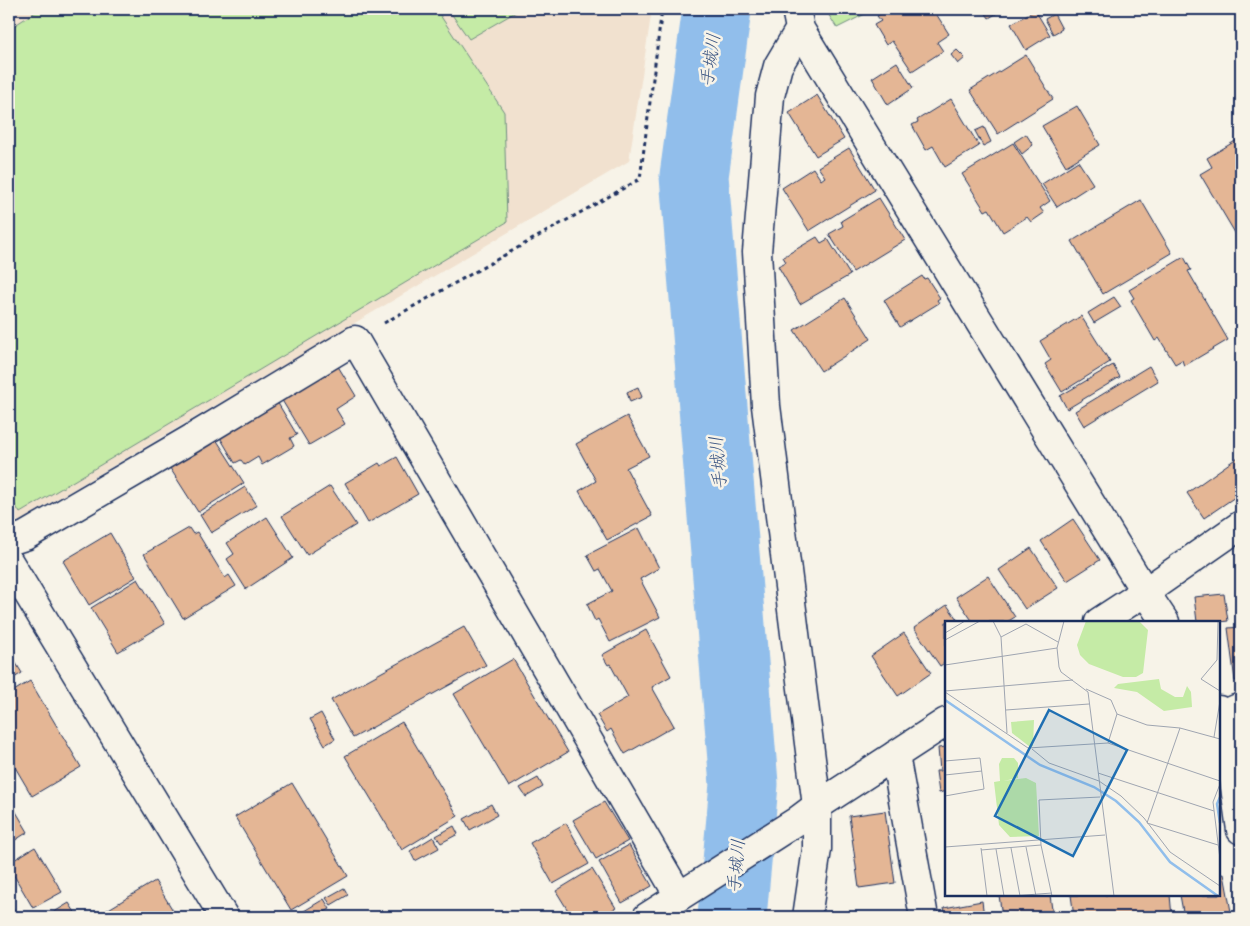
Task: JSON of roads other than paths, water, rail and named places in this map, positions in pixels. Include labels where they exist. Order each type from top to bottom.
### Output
[{"type":"street","points":[[798,19],[1164,621]]},
{"type":"street","points":[[798,19],[778,66],[770,96],[757,252],[766,406],[807,813],[817,849],[807,917]]},
{"type":"street","points":[[9,541],[34,532],[355,340],[687,891]]},
{"type":"street","points":[[1101,621],[1241,525]]},
{"type":"street","points":[[9,562],[224,917]]},
{"type":"street","points":[[1227,711],[1241,830]]},
{"type":"street","points":[[647,917],[945,723]]},
{"type":"street","points":[[895,755],[924,917]]},
{"type":"waterway","name":"手城川","points":[[717,9],[694,176],[744,784],[732,917]]}]
